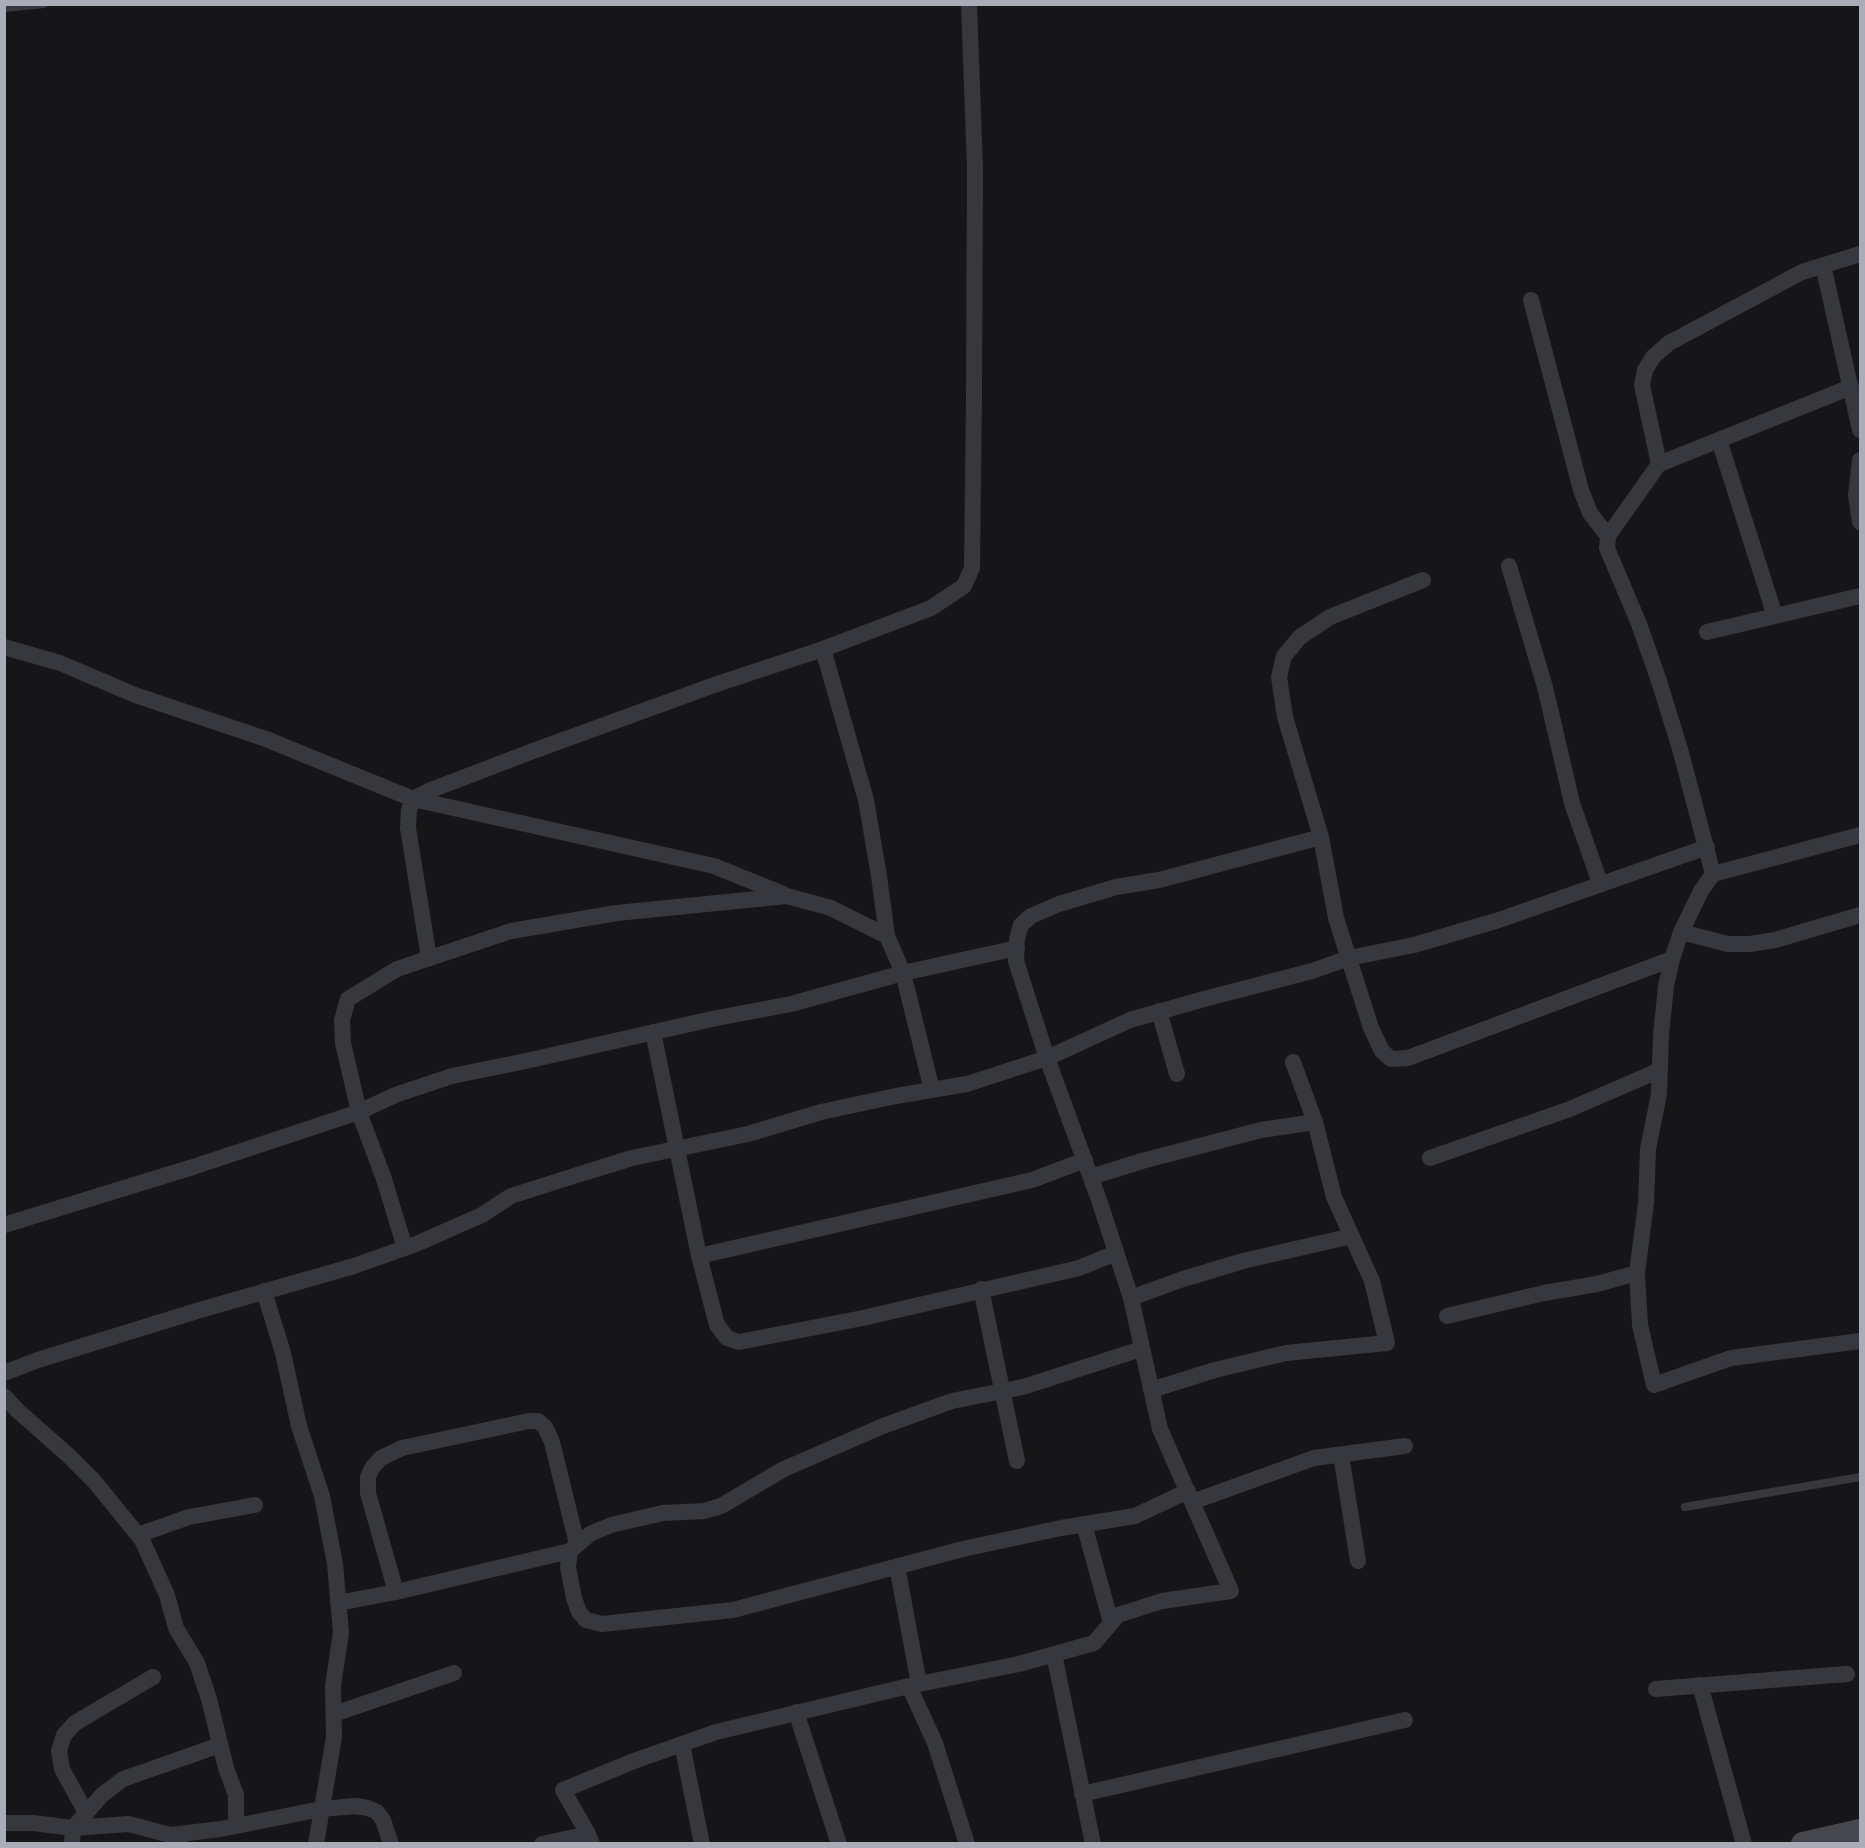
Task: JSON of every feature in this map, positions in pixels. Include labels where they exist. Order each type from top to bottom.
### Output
[{"type":"street","points":[[429,958],[408,828],[409,810],[413,799],[431,790],[663,704],[823,649],[932,608],[964,586],[972,568],[975,168],[969,4]]},
{"type":"street","points":[[1659,464],[1642,385],[1645,370],[1653,357],[1669,343],[1802,272],[1860,254]]},
{"type":"street","points":[[1823,265],[1860,430]]},
{"type":"street","points":[[1531,300],[1581,490],[1590,513],[1608,536],[1609,556],[1639,624],[1659,681],[1713,874]]},
{"type":"street","points":[[1608,536],[1659,464],[1851,387]]},
{"type":"street","points":[[1719,440],[1775,616]]},
{"type":"street","points":[[1860,460],[1856,495],[1860,522]]},
{"type":"street","points":[[1509,566],[1545,687],[1572,803],[1600,883]]},
{"type":"street","points":[[1423,580],[1330,617],[1300,637],[1284,656],[1279,677],[1285,717],[1321,837],[1336,918],[1371,1028],[1382,1051],[1391,1059],[1408,1058],[1672,959]]},
{"type":"street","points":[[1707,632],[1860,596]]},
{"type":"street","points":[[4,647],[60,663],[135,695],[266,739],[413,799],[714,866],[787,896],[831,908],[887,936]]},
{"type":"street","points":[[823,649],[866,800],[887,936],[903,973],[932,1089]]},
{"type":"street","points":[[1860,835],[1713,874],[1701,891],[1681,932],[1666,986],[1659,1094],[1648,1149],[1646,1203],[1636,1273],[1640,1325],[1654,1385],[1731,1358],[1860,1341]]},
{"type":"street","points":[[542,1844],[590,1839],[562,1790],[682,1744],[716,1732],[796,1712],[1019,1664],[1095,1643],[1118,1616],[1162,1601],[1231,1592],[1160,1429],[1131,1298],[1085,1160],[1047,1058],[1016,961],[1017,948],[1021,926],[1031,916],[1059,904],[1116,887],[1159,880],[1321,837]]},
{"type":"street","points":[[4,1373],[38,1360],[354,1266],[405,1248],[482,1215],[511,1196],[632,1158],[748,1134],[821,1112],[967,1084],[1047,1058],[1130,1020],[1312,971],[1350,958],[1414,945],[1498,920],[1707,847]]},
{"type":"street","points":[[405,1248],[384,1179],[359,1112],[343,1043],[342,1020],[348,999],[397,969],[523,929],[616,913],[787,896]]},
{"type":"street","points":[[1681,932],[1728,944],[1750,944],[1775,940],[1860,915]]},
{"type":"street","points":[[4,1225],[193,1167],[359,1112],[396,1095],[452,1076],[712,1018],[790,1005],[903,973],[1017,948]]},
{"type":"street","points":[[1160,1011],[1177,1074]]},
{"type":"street","points":[[653,1032],[699,1256],[717,1325],[727,1338],[739,1342],[863,1317],[1079,1268],[1116,1252]]},
{"type":"street","points":[[1151,1390],[1215,1370],[1286,1353],[1388,1343],[1372,1281],[1334,1197],[1315,1122],[1293,1062]]},
{"type":"street","points":[[1430,1158],[1570,1109],[1660,1070]]},
{"type":"street","points":[[1091,1178],[1143,1161],[1230,1138],[1315,1122]]},
{"type":"street","points":[[699,1256],[1032,1180],[1085,1160]]},
{"type":"street","points":[[1131,1298],[1242,1261],[1352,1236]]},
{"type":"street","points":[[1447,1316],[1544,1293],[1597,1284],[1636,1273]]},
{"type":"street","points":[[981,1289],[1017,1461]]},
{"type":"street","points":[[264,1291],[283,1353],[299,1426],[322,1496],[335,1564],[341,1632],[333,1686],[334,1737],[316,1844]]},
{"type":"street","points":[[338,1603],[396,1592],[574,1548],[590,1534],[611,1525],[663,1513],[704,1511],[721,1506],[784,1469],[883,1426],[952,1401],[1023,1387],[1141,1349]]},
{"type":"street","points":[[4,1396],[16,1410],[94,1481],[142,1540],[167,1595],[176,1628],[197,1663],[209,1699],[236,1795],[236,1826]]},
{"type":"street","points":[[396,1592],[368,1493],[368,1477],[372,1468],[381,1458],[402,1448],[529,1421],[538,1421],[545,1427],[552,1442],[574,1548],[568,1567],[579,1612],[586,1620],[602,1624],[733,1610],[963,1550],[1084,1524],[1135,1516],[1314,1458],[1405,1446]]},
{"type":"street","points":[[1341,1455],[1358,1561]]},
{"type":"street","points":[[138,1535],[189,1517],[255,1505]]},
{"type":"street","points":[[1084,1524],[1111,1623]]},
{"type":"street","points":[[897,1566],[914,1685],[967,1844]]},
{"type":"street","points":[[1054,1654],[1093,1844]]},
{"type":"street","points":[[334,1714],[454,1673]]},
{"type":"street","points":[[1656,1689],[1847,1674]]},
{"type":"street","points":[[86,1813],[62,1769],[59,1751],[64,1735],[75,1723],[153,1677]]},
{"type":"street","points":[[1700,1685],[1744,1844]]},
{"type":"street","points":[[796,1712],[839,1844]]},
{"type":"street","points":[[1082,1794],[1405,1720]]},
{"type":"street","points":[[72,1836],[86,1813],[102,1795],[123,1779],[220,1744]]},
{"type":"street","points":[[682,1744],[702,1844]]},
{"type":"street","points":[[171,1835],[236,1826],[321,1809],[356,1806],[377,1812],[383,1820],[391,1844]]},
{"type":"street","points":[[4,1823],[33,1823],[72,1836],[129,1824],[171,1835],[193,1844]]},
{"type":"street","points":[[1803,1844],[1860,1831]]},
{"type":"lane","points":[[4,8],[44,4]]},
{"type":"lane","points":[[1685,1507],[1860,1477]]}]
